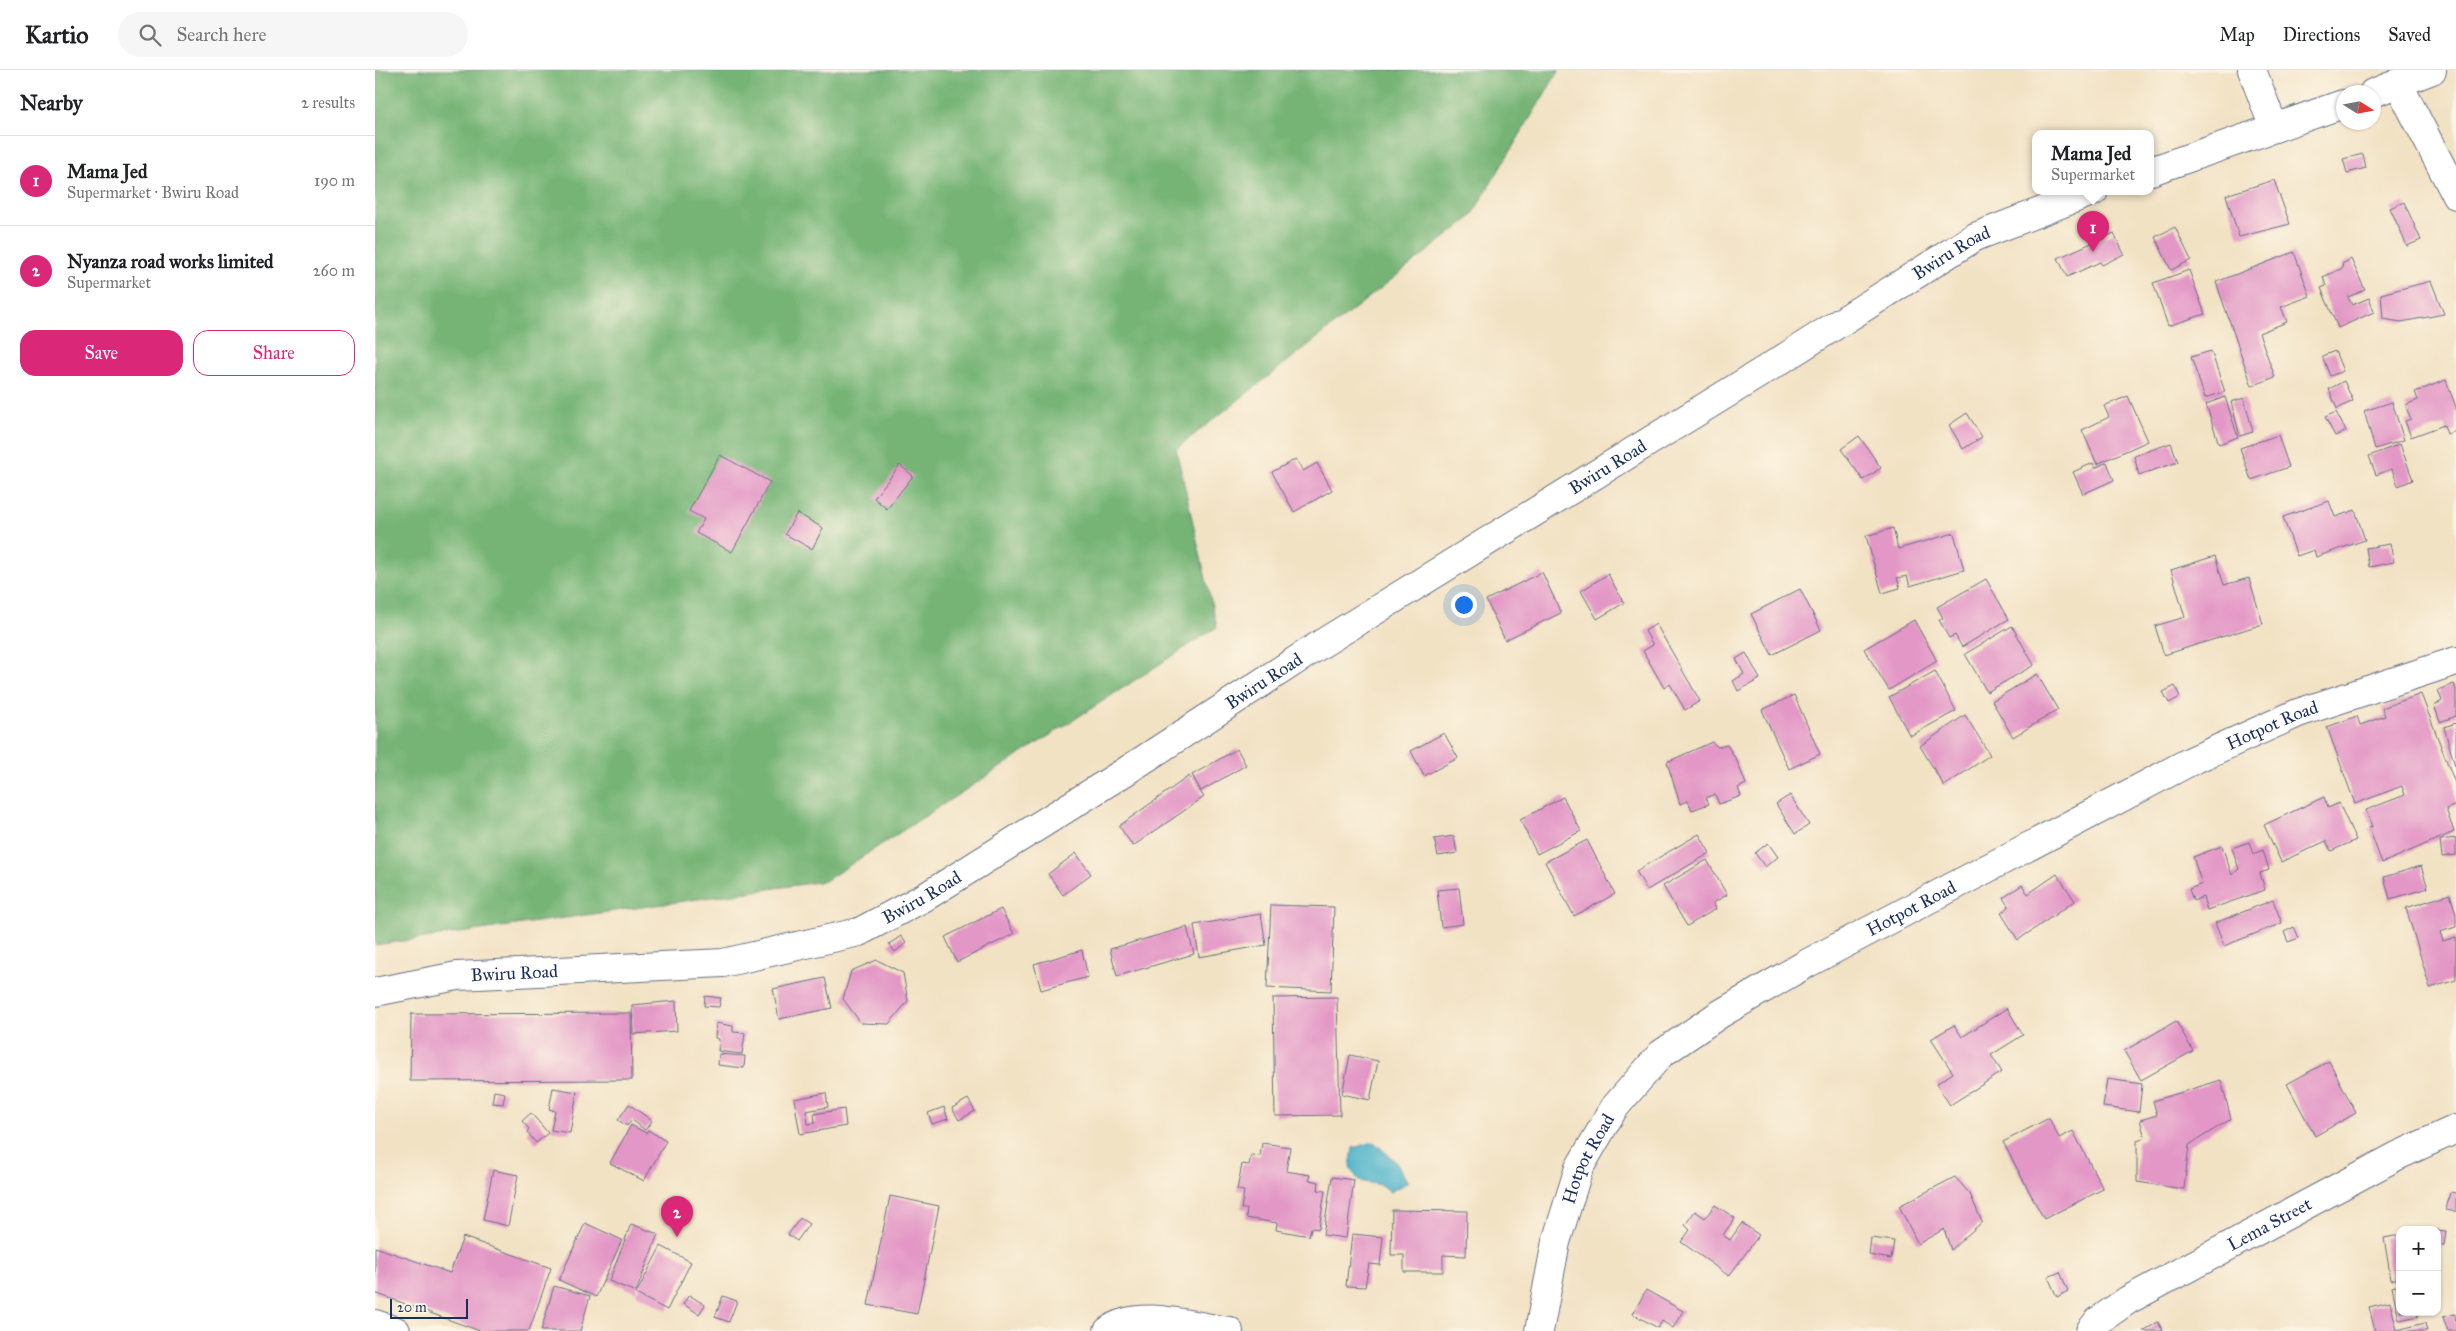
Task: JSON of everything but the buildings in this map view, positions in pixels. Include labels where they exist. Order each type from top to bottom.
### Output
[{"type":"main road","points":[[2252,70],[2274,128]]},
{"type":"main road","points":[[2432,70],[2386,88],[2456,196]]},
{"type":"main road","points":[[2154,170],[2336,106]]},
{"type":"main road","name":"Bwiru Road","points":[[375,992],[457,976],[723,963],[859,932],[925,897],[1123,773],[1321,644],[1773,365],[1975,237],[2084,195]]},
{"type":"main road","name":"Hotpot Road","points":[[1539,1331],[1556,1242],[1579,1168],[1614,1108],[1661,1054],[1720,1014],[1806,964],[2191,761],[2298,713],[2456,661]]},
{"type":"main road","name":"Lema Street","points":[[2090,1331],[2098,1321],[2128,1300],[2397,1156],[2456,1129]]},
{"type":"main road","points":[[1108,1331],[1117,1323],[1159,1320],[1221,1330]]},
{"type":"main road","points":[[375,1324],[396,1331]]},
{"type":"green space","points":[[375,70],[1559,70],[1470,218],[1176,449],[1217,627],[825,881],[375,945]]},
{"type":"water","points":[[1374,1142],[1395,1161],[1408,1182],[1390,1192],[1381,1185],[1359,1181],[1350,1167],[1353,1148]]},
{"type":"place","name":"Mama Jed","points":[[2093,252]]},
{"type":"place","name":"Nyanza road works limited","points":[[677,1237]]}]
